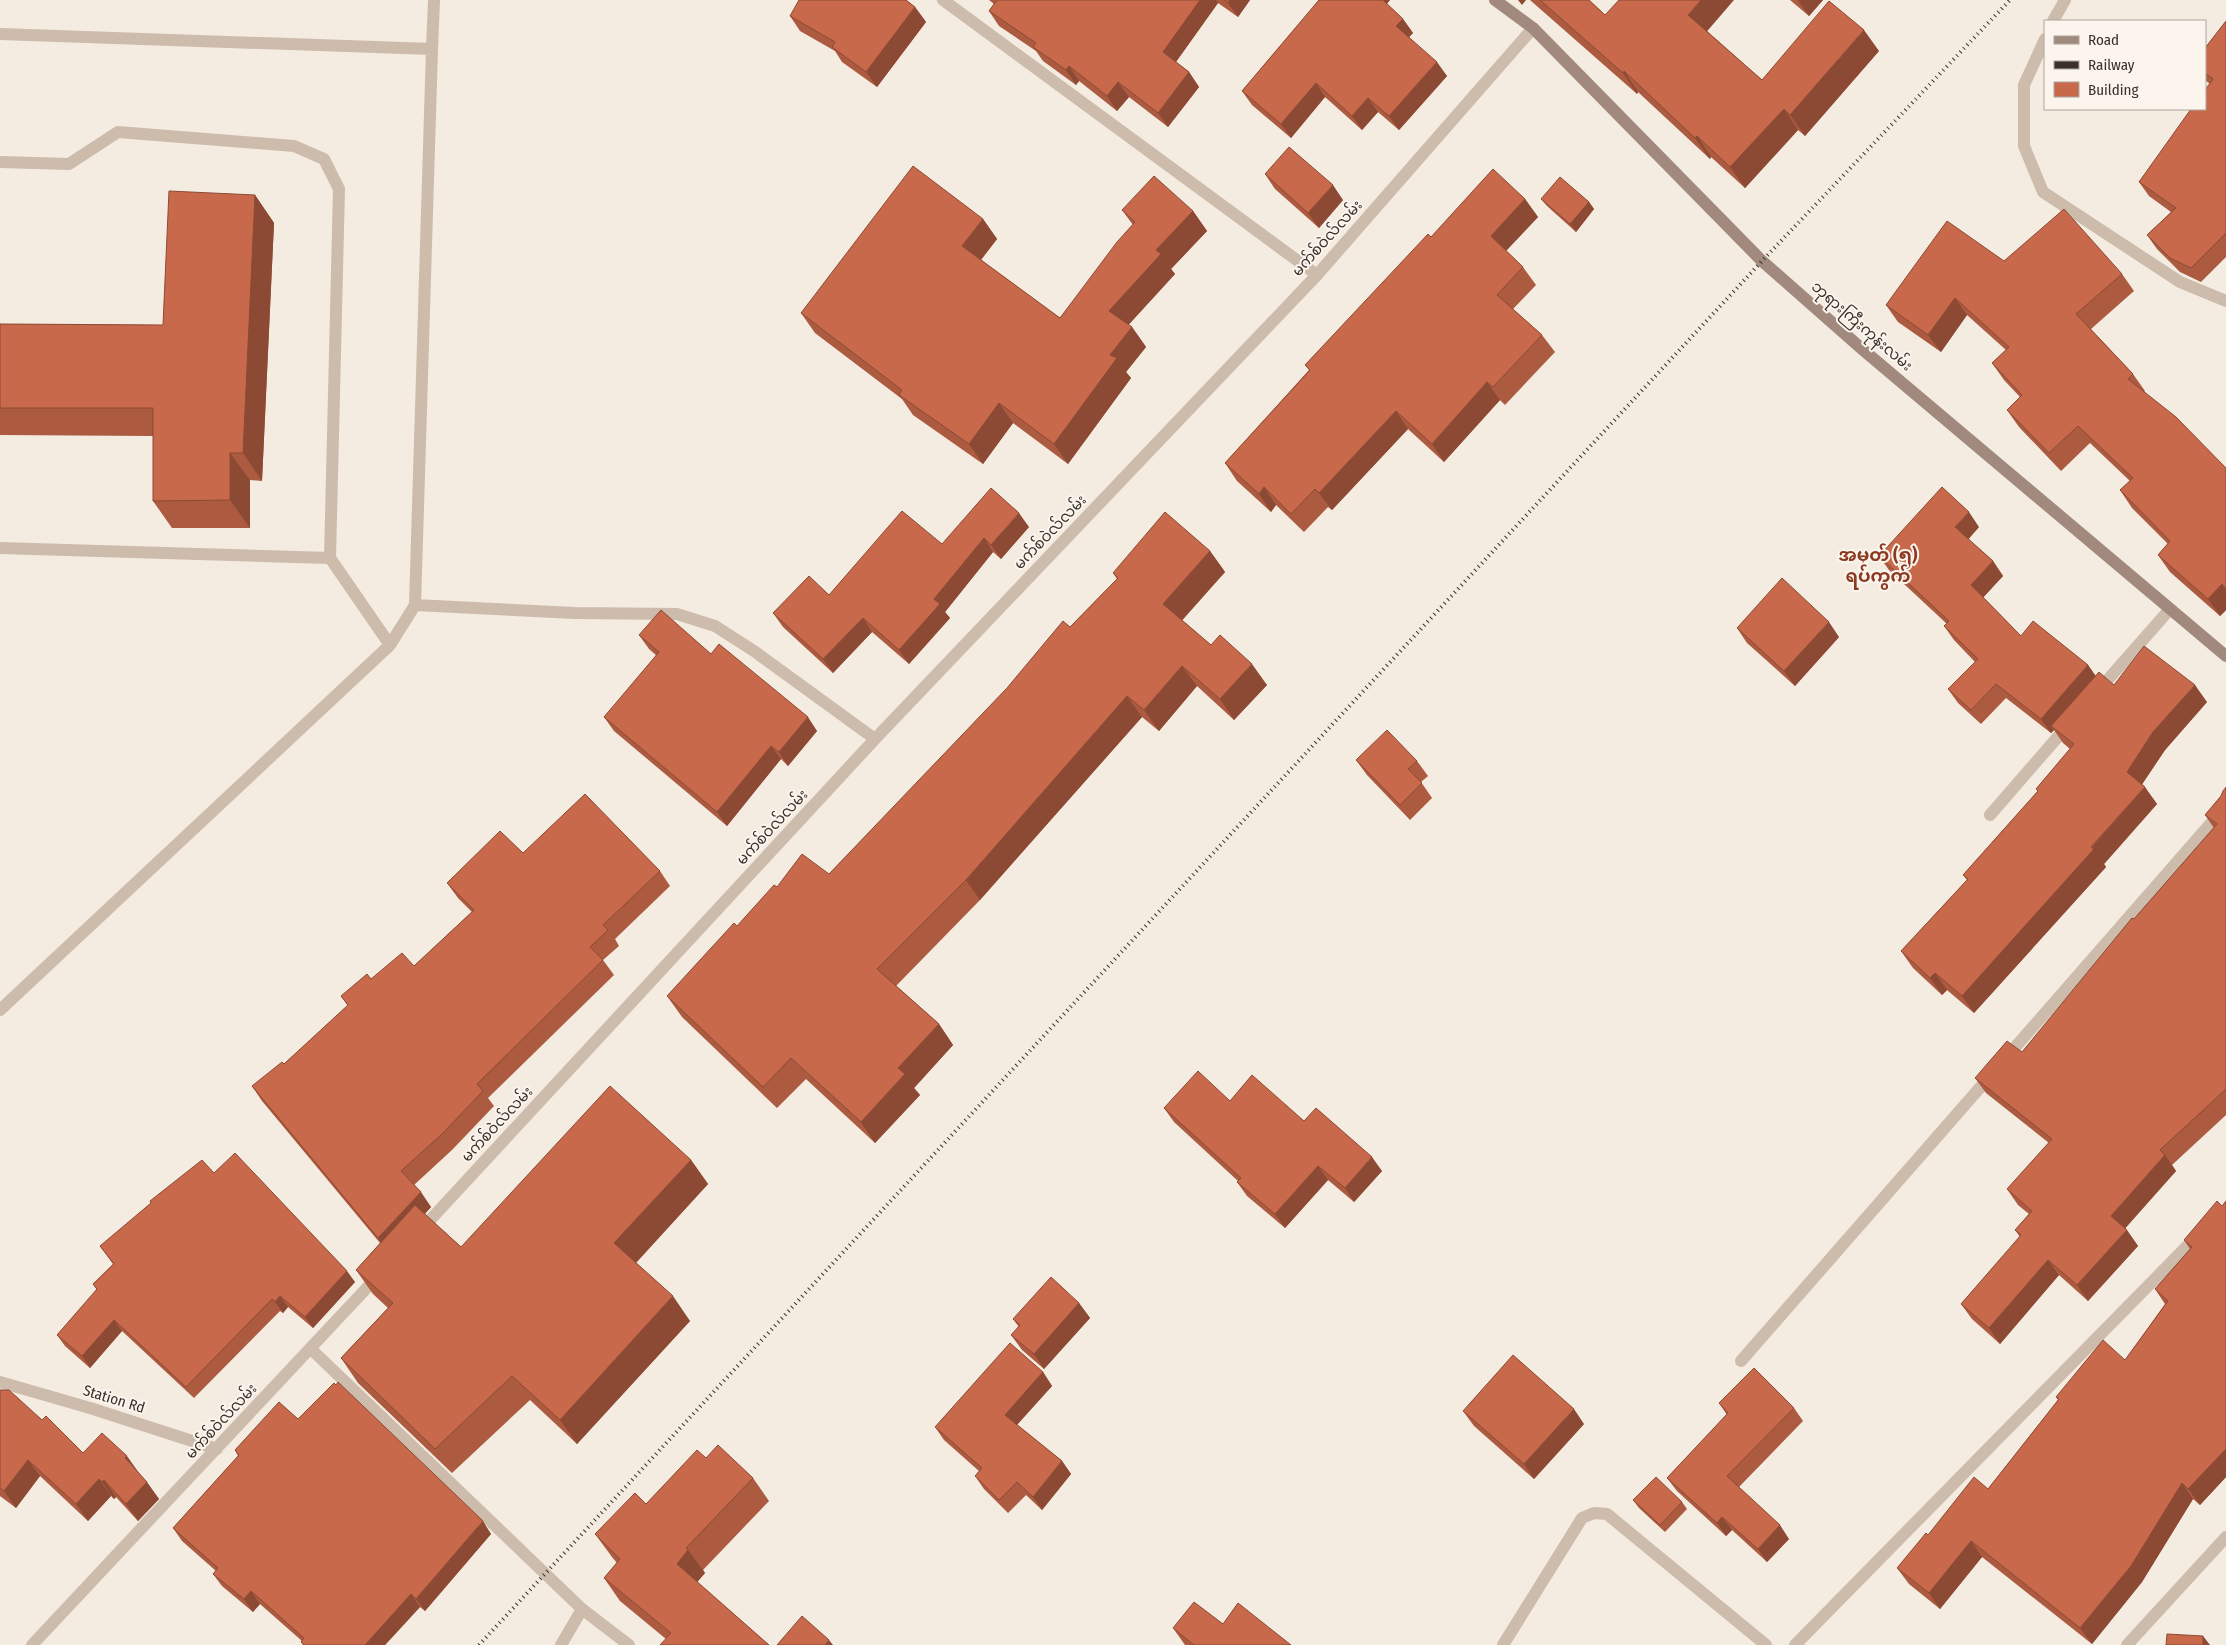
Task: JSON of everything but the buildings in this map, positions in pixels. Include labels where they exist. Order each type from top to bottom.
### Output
[{"type":"street","points":[[0,1010],[390,646],[415,605],[434,0]]},
{"type":"street","points":[[943,0],[1317,275]]},
{"type":"street","name":"ဘုရားကြီးကုန်းလမ်း","points":[[1495,0],[1533,28],[1762,262],[1862,349],[2226,656]]},
{"type":"street","points":[[2054,20],[2065,0]]},
{"type":"street","name":"မက်စ်ဝဲလ်လမ်း","points":[[412,1240],[875,739],[1317,275],[1533,28]]},
{"type":"street","points":[[0,34],[432,49]]},
{"type":"street","points":[[2044,41],[2024,85],[2024,146],[2044,192],[2180,282],[2226,302]]},
{"type":"street","points":[[0,162],[70,164],[118,132],[294,146],[324,159],[339,189],[330,558],[390,646]]},
{"type":"street","points":[[0,548],[330,558]]},
{"type":"street","points":[[415,605],[575,613],[677,614],[715,626],[754,651],[875,739]]},
{"type":"street","points":[[1990,815],[2170,609]]},
{"type":"street","points":[[1742,1361],[2226,806]]},
{"type":"street","points":[[1795,1645],[2208,1223]]},
{"type":"street","name":"မက်စ်ဝဲလ်လမ်း","points":[[32,1645],[385,1269]]},
{"type":"street","points":[[311,1349],[582,1609],[629,1645]]},
{"type":"street","name":"Station Rd","points":[[0,1382],[90,1408],[217,1449]]},
{"type":"street","points":[[1503,1645],[1582,1518],[1594,1513],[1607,1514],[1766,1645]]},
{"type":"street","points":[[2127,1645],[2226,1536]]},
{"type":"street","points":[[561,1645],[582,1609]]},
{"type":"railway","points":[[479,1645],[1762,261],[2010,0]]},
{"type":"district","name":"အမှတ် (၅) ရပ်ကွက်","points":[[1878,565]]}]
